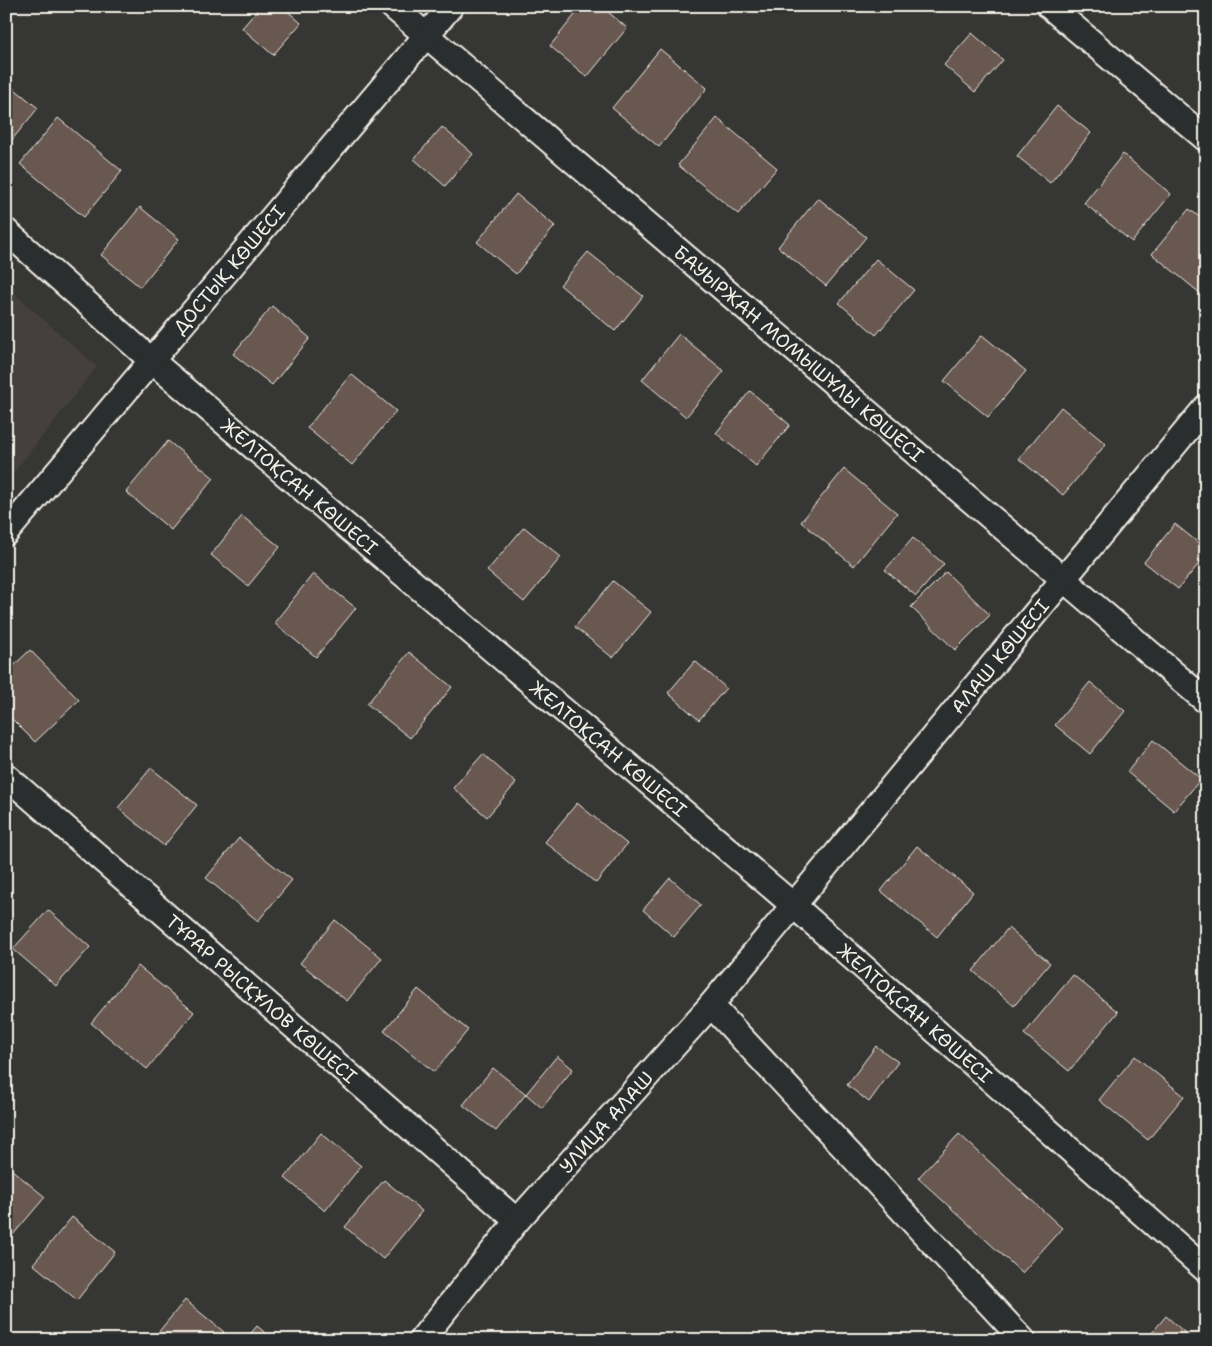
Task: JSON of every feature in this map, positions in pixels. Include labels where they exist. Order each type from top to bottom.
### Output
[{"type":"street","name":"БАУЫРЖАН МОМЫШҰЛЫ КӨШЕСІ","points":[[392,6],[1206,701]]},
{"type":"street","name":"ДОСТЫҚ КӨШЕСІ","points":[[6,533],[452,6]]},
{"type":"street","points":[[1049,6],[1206,139]]},
{"type":"street","name":"ЖЕЛТОҚСАН КӨШЕСІ","points":[[6,231],[152,360],[793,905],[1206,1270]]},
{"type":"street","name":"АЛАШ КӨШЕСІ","points":[[793,905],[1206,407]]},
{"type":"street","name":"ТҰРАР РЫСҚҰЛОВ КӨШЕСІ","points":[[6,776],[517,1221]]},
{"type":"street","name":"УЛИЦА АЛАШ","points":[[421,1340],[517,1221],[711,1005],[793,905]]},
{"type":"street","points":[[711,1005],[1023,1340]]},
{"type":"shaded area","points":[[6,286],[97,367],[6,482]]},
{"type":"building","points":[[261,6],[282,6],[301,23],[273,55],[242,28]]},
{"type":"building","points":[[582,6],[601,6],[627,28],[587,77],[550,46]]},
{"type":"building","points":[[972,33],[1003,60],[975,92],[944,65]]},
{"type":"building","points":[[660,49],[707,88],[659,147],[612,108]]},
{"type":"building","points":[[6,82],[38,108],[6,147]]},
{"type":"building","points":[[1057,106],[1091,133],[1050,183],[1017,156]]},
{"type":"building","points":[[58,118],[122,171],[84,217],[20,164]]},
{"type":"building","points":[[717,118],[777,168],[738,214],[678,165]]},
{"type":"building","points":[[442,127],[473,154],[445,186],[414,159]]},
{"type":"building","points":[[1123,154],[1171,194],[1132,242],[1084,203]]},
{"type":"building","points":[[516,194],[555,226],[516,274],[477,242]]},
{"type":"building","points":[[818,198],[866,237],[826,286],[778,247]]},
{"type":"building","points":[[140,207],[179,239],[140,287],[101,255]]},
{"type":"building","points":[[1189,209],[1206,222],[1206,298],[1152,254]]},
{"type":"building","points":[[588,252],[643,296],[615,331],[560,285]]},
{"type":"building","points":[[876,259],[914,290],[876,335],[839,303]]},
{"type":"building","points":[[272,306],[310,338],[272,385],[233,354]]},
{"type":"building","points":[[679,334],[724,371],[686,417],[642,380]]},
{"type":"building","points":[[982,335],[1026,371],[988,417],[944,381]]},
{"type":"building","points":[[351,374],[396,411],[352,465],[307,428]]},
{"type":"building","points":[[750,391],[790,425],[756,466],[716,433]]},
{"type":"building","points":[[1061,407],[1106,444],[1063,495],[1019,459]]},
{"type":"building","points":[[168,441],[214,478],[171,530],[126,492]]},
{"type":"building","points":[[844,469],[897,513],[854,566],[801,522]]},
{"type":"building","points":[[242,516],[280,547],[248,586],[211,555]]},
{"type":"building","points":[[1175,524],[1206,549],[1206,555],[1178,589],[1144,562]]},
{"type":"building","points":[[524,527],[561,557],[524,602],[487,571]]},
{"type":"building","points":[[913,538],[944,564],[916,596],[885,570]]},
{"type":"building","points":[[946,572],[990,615],[955,650],[911,607]]},
{"type":"building","points":[[313,574],[356,608],[316,657],[274,623]]},
{"type":"building","points":[[613,581],[651,612],[613,658],[575,627]]},
{"type":"building","points":[[30,650],[79,700],[35,742],[6,713],[6,673]]},
{"type":"building","points":[[409,652],[452,687],[410,738],[367,704]]},
{"type":"building","points":[[695,661],[726,688],[699,720],[668,693]]},
{"type":"building","points":[[1090,682],[1125,711],[1090,754],[1055,725]]},
{"type":"building","points":[[1153,740],[1201,779],[1174,811],[1127,772]]},
{"type":"building","points":[[483,754],[516,783],[487,817],[453,788]]},
{"type":"building","points":[[151,768],[197,805],[164,846],[118,808]]},
{"type":"building","points":[[577,803],[627,844],[596,883],[545,842]]},
{"type":"building","points":[[239,838],[292,880],[258,921],[206,878]]},
{"type":"building","points":[[917,846],[973,892],[937,937],[881,891]]},
{"type":"building","points":[[670,878],[701,905],[674,937],[643,910]]},
{"type":"building","points":[[48,910],[90,947],[56,986],[13,949]]},
{"type":"building","points":[[335,920],[382,958],[347,1001],[300,963]]},
{"type":"building","points":[[1008,928],[1050,963],[1014,1006],[973,971]]},
{"type":"building","points":[[138,966],[194,1012],[147,1069],[91,1023]]},
{"type":"building","points":[[1073,975],[1118,1012],[1069,1071],[1024,1034]]},
{"type":"building","points":[[418,989],[468,1030],[434,1072],[384,1031]]},
{"type":"building","points":[[876,1046],[898,1062],[869,1102],[847,1085]]},
{"type":"building","points":[[557,1056],[573,1069],[542,1108],[526,1094]]},
{"type":"building","points":[[1135,1056],[1184,1096],[1148,1140],[1099,1100]]},
{"type":"building","points":[[493,1068],[526,1094],[496,1131],[463,1105]]},
{"type":"building","points":[[321,1133],[361,1166],[325,1211],[285,1178]]},
{"type":"building","points":[[959,1134],[1062,1228],[1022,1273],[918,1178]]},
{"type":"building","points":[[6,1165],[45,1197],[6,1243]]},
{"type":"building","points":[[384,1180],[422,1211],[383,1259],[345,1227]]},
{"type":"building","points":[[72,1217],[115,1252],[77,1300],[33,1264]]},
{"type":"building","points":[[185,1300],[224,1332],[217,1340],[152,1340]]},
{"type":"building","points":[[1166,1316],[1193,1340],[1146,1340]]},
{"type":"building","points":[[257,1326],[274,1340],[245,1340]]}]
